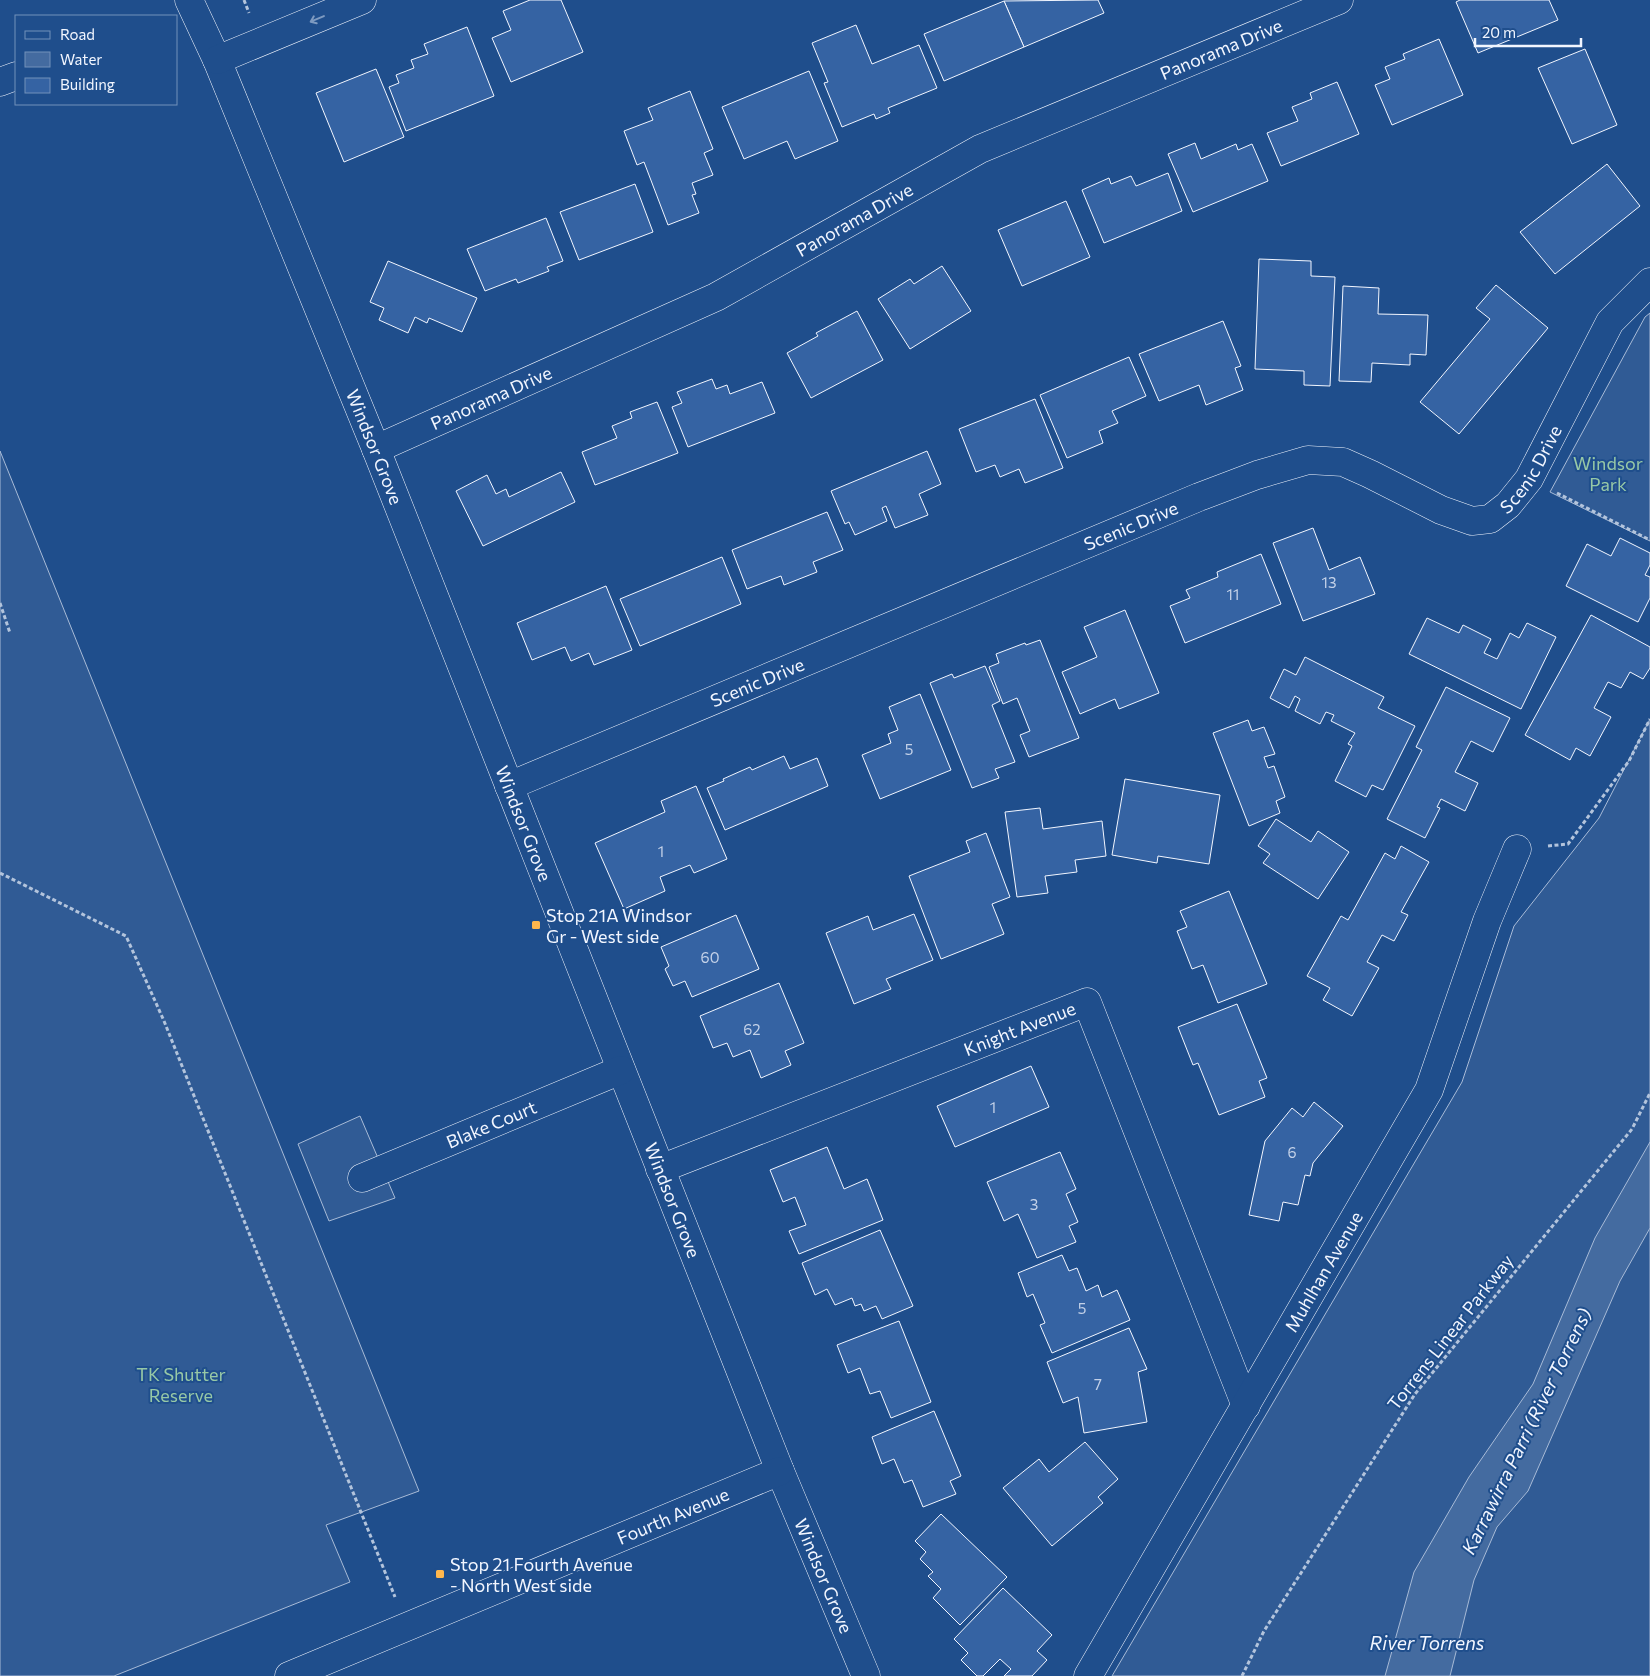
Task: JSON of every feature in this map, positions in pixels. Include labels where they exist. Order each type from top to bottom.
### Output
[{"type":"street","name":"Windsor Grove","points":[[189,0],[217,60],[376,449],[780,1470],[866,1676]]},
{"type":"street","points":[[217,60],[362,0]]},
{"type":"street","name":"Panorama Drive","points":[[376,449],[716,297],[980,149],[1339,0]]},
{"type":"street","points":[[0,82],[15,76]]},
{"type":"street","name":"Scenic Drive","points":[[509,786],[1199,497],[1281,467],[1308,460],[1343,462],[1441,510],[1472,521],[1490,519],[1508,505],[1529,479],[1610,322],[1650,282]]},
{"type":"street","name":"Muhlhan Avenue","points":[[1088,1676],[1429,1090],[1487,921],[1518,849]]},
{"type":"street","name":"Knight Avenue","points":[[660,1169],[1087,1002],[1246,1406]]},
{"type":"street","name":"Blake Court","points":[[362,1178],[621,1070]]},
{"type":"street","name":"Fourth Avenue","points":[[289,1676],[780,1470]]},
{"type":"path","points":[[1529,479],[1650,540]]},
{"type":"path","points":[[0,603],[10,633]]},
{"type":"path","points":[[1518,849],[1568,844],[1629,761],[1650,719]]},
{"type":"path","points":[[0,873],[126,936],[167,1030],[407,1627]]},
{"type":"path","name":"Torrens Linear Parkway","points":[[1242,1676],[1264,1631],[1414,1394],[1632,1129],[1650,1093]]},
{"type":"shaded area","name":"Windsor Park","points":[[1650,313],[1650,541],[1550,492],[1645,317]]},
{"type":"shaded area","name":"TK Shutter Reserve","points":[[0,451],[419,1491],[326,1525],[350,1582],[114,1676],[0,1676]]},
{"type":"shaded area","points":[[1650,719],[1650,1676],[1112,1676],[1462,1082],[1514,926],[1599,818]]},
{"type":"shaded area","points":[[360,1116],[395,1198],[329,1221],[298,1144]]},
{"type":"water","name":"River Torrens","points":[[1650,1142],[1650,1228],[1620,1281],[1528,1491],[1497,1527],[1474,1580],[1450,1676],[1385,1676],[1414,1572],[1469,1477],[1533,1384],[1595,1238]]},
{"type":"building","points":[[530,0],[561,0],[583,52],[511,82],[492,38],[511,30],[503,11]]},
{"type":"building","points":[[1098,0],[1104,13],[1024,47],[1004,1]]},
{"type":"building","points":[[1460,0],[1549,0],[1558,20],[1478,53],[1456,2]]},
{"type":"building","points":[[1004,1],[1024,47],[944,81],[924,34]]},
{"type":"building","points":[[856,25],[872,64],[919,45],[937,88],[888,108],[890,113],[876,119],[874,114],[842,127],[824,83],[828,82],[812,43]]},
{"type":"building","points":[[467,27],[494,96],[406,131],[389,87],[399,83],[396,75],[414,68],[411,60],[428,54],[424,44]]},
{"type":"building","points":[[1439,39],[1463,95],[1392,125],[1375,85],[1390,79],[1385,67],[1405,59],[1403,54]]},
{"type":"building","points":[[1585,49],[1617,125],[1572,144],[1538,68]]},
{"type":"building","points":[[376,69],[404,137],[344,162],[316,93]]},
{"type":"building","points":[[809,71],[838,141],[795,159],[787,141],[744,159],[722,107]]},
{"type":"building","points":[[1337,82],[1359,134],[1281,166],[1267,133],[1298,121],[1292,107],[1312,99],[1310,93]]},
{"type":"building","points":[[690,91],[713,149],[704,153],[713,175],[692,183],[696,194],[692,195],[699,213],[668,225],[644,162],[637,165],[624,131],[653,120],[648,108]]},
{"type":"building","points":[[1195,143],[1201,159],[1236,144],[1238,150],[1252,144],[1268,181],[1193,212],[1168,154]]},
{"type":"building","points":[[1607,164],[1640,206],[1555,274],[1520,232]]},
{"type":"building","points":[[1168,173],[1182,211],[1104,243],[1082,190],[1109,178],[1111,184],[1131,176],[1136,186]]},
{"type":"building","points":[[635,184],[653,232],[579,260],[560,212]]},
{"type":"building","points":[[1066,201],[1090,257],[1022,286],[998,230]]},
{"type":"building","points":[[546,218],[563,261],[547,267],[549,271],[518,283],[516,279],[485,291],[467,249]]},
{"type":"building","points":[[1259,259],[1311,261],[1311,276],[1335,277],[1330,386],[1304,385],[1304,371],[1255,369]]},
{"type":"building","points":[[388,261],[477,298],[462,332],[429,318],[427,323],[415,317],[408,333],[379,320],[384,308],[370,302]]},
{"type":"building","points":[[942,266],[971,311],[910,349],[878,299],[910,279],[914,284]]},
{"type":"building","points":[[1496,285],[1548,328],[1459,434],[1420,402],[1490,319],[1476,308]]},
{"type":"building","points":[[1343,286],[1379,288],[1378,314],[1428,315],[1426,355],[1410,354],[1410,365],[1372,363],[1371,382],[1339,381]]},
{"type":"building","points":[[857,311],[883,360],[811,398],[787,353],[818,336],[816,333]]},
{"type":"building","points":[[1223,321],[1241,366],[1235,368],[1243,390],[1206,405],[1199,385],[1159,401],[1139,354]]},
{"type":"building","points":[[1129,357],[1146,396],[1112,411],[1118,423],[1099,431],[1103,443],[1067,458],[1040,395]]},
{"type":"building","points":[[712,379],[716,389],[727,385],[730,394],[762,382],[775,413],[688,447],[672,407],[682,403],[677,392]]},
{"type":"building","points":[[1035,399],[1063,468],[1025,483],[1019,469],[1000,477],[995,465],[976,472],[959,429]]},
{"type":"building","points":[[657,402],[678,453],[595,485],[582,452],[617,438],[612,426],[632,418],[630,412]]},
{"type":"building","points":[[927,451],[941,484],[919,494],[928,515],[895,528],[886,506],[882,508],[887,521],[855,535],[849,522],[845,524],[831,491]]},
{"type":"building","points":[[561,472],[575,502],[483,546],[456,491],[487,475],[496,494],[506,489],[509,497]]},
{"type":"building","points":[[827,512],[843,550],[813,562],[817,572],[784,585],[781,576],[747,589],[732,550]]},
{"type":"building","points":[[1313,528],[1329,570],[1360,557],[1375,594],[1303,621],[1273,543]]},
{"type":"building","points":[[1620,538],[1650,553],[1650,565],[1645,575],[1650,577],[1650,598],[1638,622],[1566,586],[1587,544],[1611,556]]},
{"type":"building","points":[[1261,554],[1281,604],[1185,643],[1170,606],[1190,598],[1186,590],[1218,577],[1217,572]]},
{"type":"building","points":[[722,557],[741,604],[640,646],[620,599]]},
{"type":"building","points":[[606,586],[632,650],[594,665],[589,653],[571,661],[565,647],[532,660],[517,623]]},
{"type":"building","points":[[1125,610],[1159,693],[1119,709],[1115,699],[1080,714],[1062,672],[1097,657],[1084,627]]},
{"type":"building","points":[[1591,615],[1650,647],[1650,668],[1643,679],[1630,672],[1621,688],[1608,682],[1594,708],[1611,717],[1590,756],[1576,748],[1570,760],[1525,735]]},
{"type":"building","points":[[1427,618],[1459,633],[1463,625],[1491,639],[1484,653],[1497,659],[1510,633],[1519,638],[1527,623],[1556,637],[1521,709],[1409,654]]},
{"type":"building","points":[[1040,640],[1079,738],[1029,757],[1020,735],[1030,731],[1017,698],[1003,704],[989,667],[999,663],[996,654],[1025,643],[1026,645]]},
{"type":"building","points":[[1305,657],[1384,697],[1378,708],[1415,726],[1383,790],[1372,785],[1366,797],[1335,781],[1352,746],[1348,744],[1355,733],[1331,721],[1334,715],[1326,712],[1320,724],[1295,711],[1300,699],[1295,696],[1289,708],[1270,698],[1284,669],[1296,675]]},
{"type":"building","points":[[985,666],[1000,701],[992,705],[1015,762],[995,769],[999,778],[972,788],[930,683],[952,674],[954,678]]},
{"type":"building","points":[[1446,687],[1510,718],[1493,752],[1471,741],[1455,772],[1478,783],[1465,811],[1441,799],[1437,807],[1440,808],[1425,838],[1387,819],[1422,750],[1416,747]]},
{"type":"building","points":[[920,694],[951,770],[880,799],[862,755],[891,743],[888,734],[898,730],[889,707]]},
{"type":"building","points":[[1248,720],[1252,731],[1264,727],[1275,754],[1264,757],[1268,768],[1274,766],[1285,797],[1276,801],[1280,813],[1249,826],[1213,733]]},
{"type":"building","points":[[784,756],[790,769],[817,758],[828,786],[725,830],[707,788],[750,767],[752,770]]},
{"type":"building","points":[[1125,779],[1220,795],[1209,864],[1158,856],[1157,863],[1112,855]]},
{"type":"building","points":[[696,786],[727,859],[694,873],[690,865],[660,877],[665,891],[624,909],[595,843],[665,812],[661,801]]},
{"type":"building","points":[[1040,808],[1043,829],[1102,821],[1106,856],[1075,860],[1077,872],[1045,876],[1048,893],[1017,897],[1005,812]]},
{"type":"building","points":[[1276,819],[1311,842],[1318,831],[1349,852],[1318,899],[1263,863],[1270,854],[1258,846]]},
{"type":"building","points":[[986,833],[1010,897],[992,904],[1004,934],[941,959],[909,876],[970,852],[966,841]]},
{"type":"building","points":[[1401,846],[1429,862],[1401,912],[1408,915],[1394,941],[1382,935],[1367,962],[1379,968],[1352,1016],[1323,1000],[1330,988],[1307,976],[1341,916],[1348,920],[1385,853],[1395,859]]},
{"type":"building","points":[[1229,891],[1267,984],[1218,1003],[1203,965],[1192,969],[1177,931],[1187,927],[1180,911]]},
{"type":"building","points":[[914,914],[933,960],[886,979],[891,989],[854,1004],[826,933],[868,916],[873,930]]},
{"type":"building","points":[[736,915],[759,969],[692,997],[685,981],[673,986],[665,969],[669,966],[661,947]]},
{"type":"building","points":[[779,983],[804,1043],[785,1051],[791,1065],[761,1078],[750,1050],[733,1057],[727,1043],[713,1048],[700,1016]]},
{"type":"building","points":[[1237,1004],[1267,1078],[1259,1081],[1265,1097],[1219,1115],[1198,1063],[1193,1065],[1178,1027]]},
{"type":"building","points":[[1031,1066],[1049,1107],[955,1147],[937,1106]]},
{"type":"building","points":[[1314,1102],[1343,1126],[1313,1163],[1310,1176],[1305,1175],[1298,1205],[1283,1202],[1279,1221],[1249,1215],[1265,1141],[1292,1108],[1303,1117]]},
{"type":"building","points":[[827,1147],[844,1189],[867,1179],[883,1220],[799,1254],[789,1231],[806,1225],[795,1197],[783,1202],[770,1170]]},
{"type":"building","points":[[1060,1152],[1076,1189],[1066,1194],[1078,1222],[1069,1226],[1076,1242],[1037,1258],[1018,1214],[1004,1221],[987,1182]]},
{"type":"building","points":[[880,1230],[913,1306],[882,1319],[876,1306],[864,1311],[861,1304],[855,1306],[852,1298],[835,1305],[827,1289],[815,1295],[802,1263]]},
{"type":"building","points":[[1062,1255],[1069,1271],[1077,1268],[1086,1291],[1098,1285],[1102,1297],[1117,1290],[1130,1320],[1052,1353],[1040,1325],[1045,1323],[1033,1294],[1027,1297],[1018,1273]]},
{"type":"building","points":[[899,1321],[931,1402],[891,1418],[880,1391],[870,1394],[860,1368],[848,1373],[837,1345]]},
{"type":"building","points":[[1129,1328],[1147,1369],[1138,1372],[1147,1422],[1084,1433],[1078,1397],[1063,1403],[1047,1362]]},
{"type":"building","points":[[934,1411],[961,1476],[950,1481],[956,1494],[923,1507],[912,1480],[904,1483],[894,1459],[882,1464],[872,1437]]},
{"type":"building","points":[[1085,1442],[1118,1479],[1098,1497],[1103,1503],[1052,1546],[1003,1488],[1039,1459],[1049,1472]]},
{"type":"building","points":[[941,1514],[1007,1577],[960,1625],[933,1598],[941,1589],[928,1576],[933,1572],[920,1559],[926,1552],[915,1541]]},
{"type":"building","points":[[1003,1588],[1052,1635],[1037,1651],[1047,1660],[1032,1676],[1004,1676],[1011,1669],[1000,1659],[983,1676],[977,1676],[961,1660],[968,1653],[954,1639]]},
{"type":"place","name":"Stop 21A Windsor Gr - West side","points":[[536,925]]},
{"type":"place","name":"Stop 21 Fourth Avenue - North West side","points":[[440,1574]]},
{"type":"water label","name":"Karrawirra Parri (River Torrens)","points":[[1526,1431]]}]
